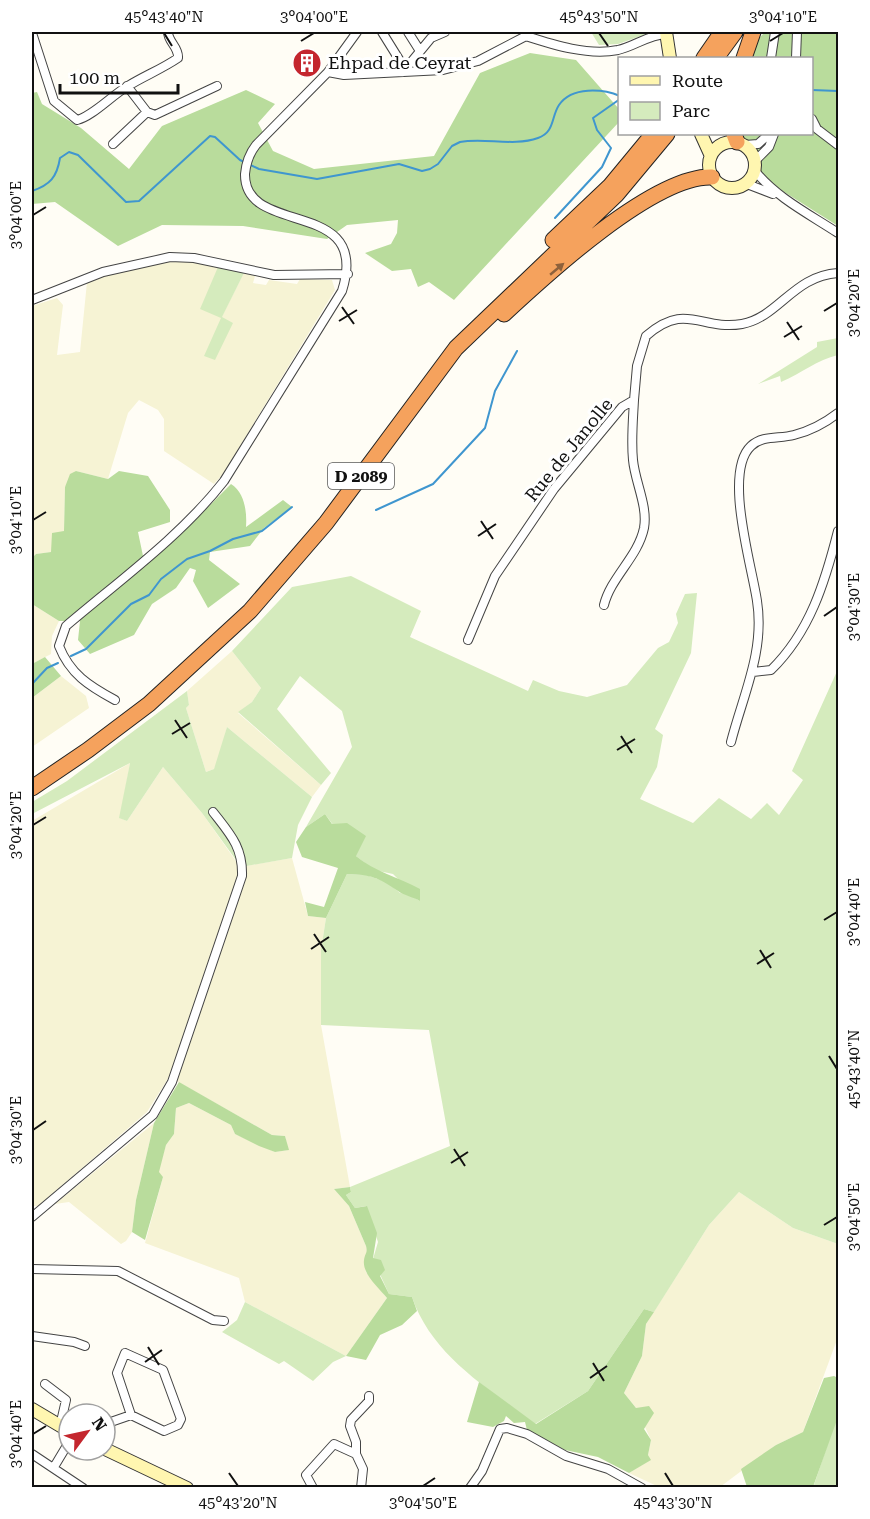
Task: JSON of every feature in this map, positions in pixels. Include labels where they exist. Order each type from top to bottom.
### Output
[{"type":"highway","points":[[709,56],[716,32]]},
{"type":"highway","points":[[709,56],[722,32]]},
{"type":"highway","points":[[709,56],[735,32]]},
{"type":"highway","points":[[744,57],[753,32]]},
{"type":"highway","name":"D 2089","points":[[32,777],[140,699],[242,605],[318,516],[449,340],[610,186],[652,135]]},
{"type":"highway","name":"D 2089","points":[[32,788],[149,704],[198,662],[289,568],[456,348],[617,194],[666,135]]},
{"type":"highway","points":[[359,478],[399,435],[449,370],[514,305],[603,230],[639,204],[689,180],[712,177]]},
{"type":"street","points":[[32,33],[54,101],[77,120],[86,118],[98,106],[127,86],[178,58],[178,51],[168,37],[168,32]]},
{"type":"street","points":[[115,700],[97,690],[67,666],[59,646],[66,626],[165,543],[206,504],[224,481],[335,305],[348,274],[345,250],[339,240],[319,225],[277,213],[261,205],[249,188],[246,166],[249,153],[328,72],[357,32]]},
{"type":"street","points":[[382,32],[404,70]]},
{"type":"street","points":[[408,32],[420,51]]},
{"type":"street","points":[[404,70],[420,51],[429,34],[445,32]]},
{"type":"street","points":[[771,57],[776,32]]},
{"type":"street","points":[[796,57],[797,32]]},
{"type":"street","points":[[328,72],[344,75],[404,70],[443,70],[478,61],[525,34],[577,50],[617,50],[666,33],[670,57]]},
{"type":"street","points":[[127,86],[147,112],[155,114],[218,86]]},
{"type":"street","points":[[113,144],[147,112]]},
{"type":"street","points":[[813,121],[817,129],[838,146]]},
{"type":"street","points":[[701,135],[711,156],[709,163],[712,177],[728,188],[747,184],[787,201]]},
{"type":"street","points":[[714,135],[758,144],[768,135]]},
{"type":"street","points":[[747,184],[774,135]]},
{"type":"street","points":[[711,156],[735,141]]},
{"type":"street","points":[[735,141],[755,166],[767,186],[838,233]]},
{"type":"street","points":[[32,300],[103,272],[170,257],[194,258],[274,275],[348,274]]},
{"type":"street","name":"Rue de Janolle","points":[[468,640],[495,576],[554,489],[622,408],[634,400],[641,346],[646,336],[662,323],[688,318],[741,324],[768,312],[800,286],[815,278],[838,273]]},
{"type":"street","points":[[604,605],[607,594],[644,529],[645,516],[633,461],[634,400]]},
{"type":"street","points":[[731,742],[753,672],[759,623],[740,499],[740,463],[749,447],[757,441],[793,436],[813,428],[838,413]]},
{"type":"street","points":[[753,672],[771,670],[810,618],[826,576],[838,531]]},
{"type":"street","points":[[32,1217],[153,1114],[172,1082],[242,876],[243,858],[232,836],[213,812]]},
{"type":"street","points":[[32,1269],[118,1271],[213,1320],[224,1321]]},
{"type":"street","points":[[32,1336],[74,1342],[85,1346]]},
{"type":"street","points":[[117,1420],[131,1415],[164,1431],[178,1425],[181,1419],[163,1370],[125,1353],[117,1373],[131,1415]]},
{"type":"street","points":[[45,1384],[66,1402]]},
{"type":"street","points":[[361,1488],[363,1469],[356,1454],[351,1420],[369,1401],[369,1396]]},
{"type":"street","points":[[32,1409],[57,1424]]},
{"type":"street","points":[[470,1488],[482,1471],[500,1429],[507,1428],[528,1434],[566,1456],[608,1468],[642,1488]]},
{"type":"street","points":[[313,1488],[306,1475],[334,1444],[356,1454]]},
{"type":"street","points":[[32,1454],[83,1488]]},
{"type":"street","points":[[117,1455],[187,1488]]},
{"type":"street","points":[[54,1467],[57,1462]]},
{"type":"shaded area","points":[[192,261],[218,267],[221,318],[244,273],[255,276],[253,283],[266,285],[269,280],[297,284],[300,279],[332,280],[335,290],[223,474],[214,484],[164,451],[164,419],[158,410],[139,400],[128,413],[108,479],[76,471],[65,487],[64,531],[51,552],[36,554],[32,558],[32,306],[57,298],[63,305],[57,355],[80,352],[87,282],[106,274],[168,262]]},
{"type":"shaded area","points":[[32,604],[59,621],[52,636],[51,654],[32,664]]},
{"type":"shaded area","points":[[232,651],[261,688],[252,702],[238,713],[321,785],[312,797],[227,727],[214,769],[206,772],[186,708],[189,705],[187,691]]},
{"type":"shaded area","points":[[61,676],[86,696],[89,708],[32,747],[32,698]]},
{"type":"shaded area","points":[[130,763],[120,818],[127,821],[163,767],[202,813],[240,867],[292,858],[308,916],[326,918],[321,950],[321,1025],[350,1187],[334,1189],[349,1206],[368,1251],[364,1261],[366,1272],[387,1298],[346,1356],[245,1302],[239,1278],[145,1243],[163,1177],[158,1172],[166,1145],[174,1134],[176,1108],[189,1103],[231,1125],[235,1134],[275,1152],[288,1150],[285,1136],[272,1135],[169,1077],[147,1112],[38,1206],[32,1206],[32,821]]},
{"type":"shaded area","points":[[154,1123],[136,1200],[132,1232],[126,1241],[121,1244],[69,1202],[55,1204]]},
{"type":"shaded area","points":[[739,1192],[793,1228],[838,1244],[838,1337],[803,1432],[776,1445],[720,1487],[659,1487],[629,1473],[650,1460],[648,1455],[651,1440],[636,1408],[624,1393],[642,1356],[646,1324],[709,1225]]},
{"type":"green space","points":[[591,32],[652,32],[618,44],[599,45]]},
{"type":"green space","points":[[765,32],[838,32],[838,226],[770,183],[729,135],[813,135],[813,57],[741,57]]},
{"type":"green space","points":[[530,53],[576,60],[618,108],[618,123],[454,300],[429,282],[418,287],[411,269],[392,271],[365,253],[391,244],[397,233],[398,220],[347,225],[327,239],[243,226],[162,225],[118,246],[55,202],[32,204],[32,93],[37,92],[42,104],[81,128],[129,169],[162,126],[246,90],[275,104],[258,123],[273,151],[314,169],[434,156],[480,73]]},
{"type":"green space","points":[[218,267],[244,273],[222,317],[233,323],[215,360],[204,356],[221,318],[200,309]]},
{"type":"green space","points":[[838,338],[838,355],[823,360],[781,382],[780,376],[758,384],[817,347],[817,342]]},
{"type":"green space","points":[[76,471],[108,479],[119,471],[148,476],[170,510],[170,522],[138,532],[143,556],[189,526],[231,484],[242,498],[246,527],[283,500],[292,507],[264,528],[250,546],[210,552],[209,560],[240,584],[208,608],[193,581],[196,570],[190,568],[176,588],[152,604],[134,635],[90,654],[78,640],[80,621],[59,621],[32,604],[32,558],[36,554],[51,552],[52,533],[64,531],[65,487],[70,474]]},
{"type":"green space","points":[[351,576],[421,611],[410,637],[528,691],[533,680],[559,691],[587,697],[627,685],[658,648],[669,642],[678,623],[676,614],[685,594],[697,593],[691,653],[655,729],[663,735],[657,767],[640,799],[693,823],[719,798],[751,819],[767,803],[779,815],[803,780],[792,771],[838,669],[838,1244],[793,1228],[739,1192],[709,1225],[654,1312],[644,1309],[588,1391],[535,1424],[481,1384],[447,1354],[421,1318],[412,1297],[389,1294],[373,1259],[378,1242],[366,1206],[355,1208],[346,1195],[351,1192],[350,1187],[450,1146],[429,1030],[321,1025],[321,950],[326,918],[347,874],[366,875],[387,882],[400,893],[408,894],[420,901],[393,874],[374,870],[356,856],[325,814],[306,827],[352,747],[342,711],[300,676],[277,709],[331,773],[321,785],[238,712],[252,702],[261,688],[232,651],[292,587]]},
{"type":"green space","points":[[45,657],[61,676],[32,698],[32,664]]},
{"type":"green space","points":[[187,691],[189,705],[186,708],[206,772],[214,769],[227,727],[312,797],[298,825],[292,858],[241,867],[202,813],[163,767],[127,821],[119,818],[130,763],[32,814],[32,802],[67,781]]},
{"type":"green space","points":[[325,814],[332,824],[347,823],[366,836],[356,856],[363,862],[420,889],[420,901],[374,878],[347,874],[326,918],[308,916],[305,902],[324,907],[338,868],[302,857],[296,842],[306,827]]},
{"type":"green space","points":[[179,1082],[272,1135],[285,1136],[289,1150],[275,1152],[259,1146],[235,1134],[231,1125],[189,1103],[176,1108],[174,1134],[166,1145],[159,1172],[163,1177],[145,1240],[132,1232],[136,1200],[154,1123]]},
{"type":"green space","points":[[350,1187],[351,1192],[346,1195],[355,1208],[367,1206],[377,1233],[373,1258],[381,1260],[385,1270],[380,1276],[389,1294],[412,1297],[417,1311],[402,1325],[380,1335],[366,1360],[346,1356],[387,1298],[366,1270],[364,1260],[367,1252],[366,1246],[349,1206],[334,1189]]},
{"type":"green space","points":[[245,1302],[346,1356],[333,1362],[313,1381],[284,1361],[279,1364],[222,1332],[237,1320]]},
{"type":"green space","points":[[644,1309],[654,1312],[646,1324],[642,1356],[624,1393],[636,1408],[649,1406],[654,1413],[644,1429],[651,1440],[648,1455],[651,1460],[629,1473],[598,1457],[565,1450],[527,1430],[525,1422],[514,1423],[506,1416],[504,1421],[493,1427],[467,1422],[479,1382],[536,1424],[588,1391]]},
{"type":"green space","points":[[834,1376],[838,1378],[838,1417],[813,1487],[747,1487],[741,1469],[776,1445],[803,1432],[824,1378]]},
{"type":"green space","points":[[838,1417],[838,1487],[813,1488],[835,1422]]},
{"type":"waterway","points":[[813,90],[838,91]]},
{"type":"waterway","points":[[32,191],[44,186],[52,179],[60,158],[69,152],[78,155],[126,202],[139,201],[210,136],[215,137],[240,160],[259,169],[317,179],[399,164],[422,171],[438,164],[452,146],[460,142],[519,142],[538,138],[550,128],[559,105],[572,95],[597,91],[618,95]]},
{"type":"waterway","points":[[555,218],[602,167],[611,148],[597,130],[593,118],[618,100]]},
{"type":"waterway","points":[[376,510],[433,484],[485,428],[495,391],[517,351]]},
{"type":"waterway","points":[[71,656],[86,649],[131,604],[149,595],[161,579],[187,559],[210,551],[233,539],[262,531],[292,507]]},
{"type":"waterway","points":[[32,684],[47,668],[58,663]]},
{"type":"place","name":"Ehpad de Ceyrat","points":[[307,63]]}]
